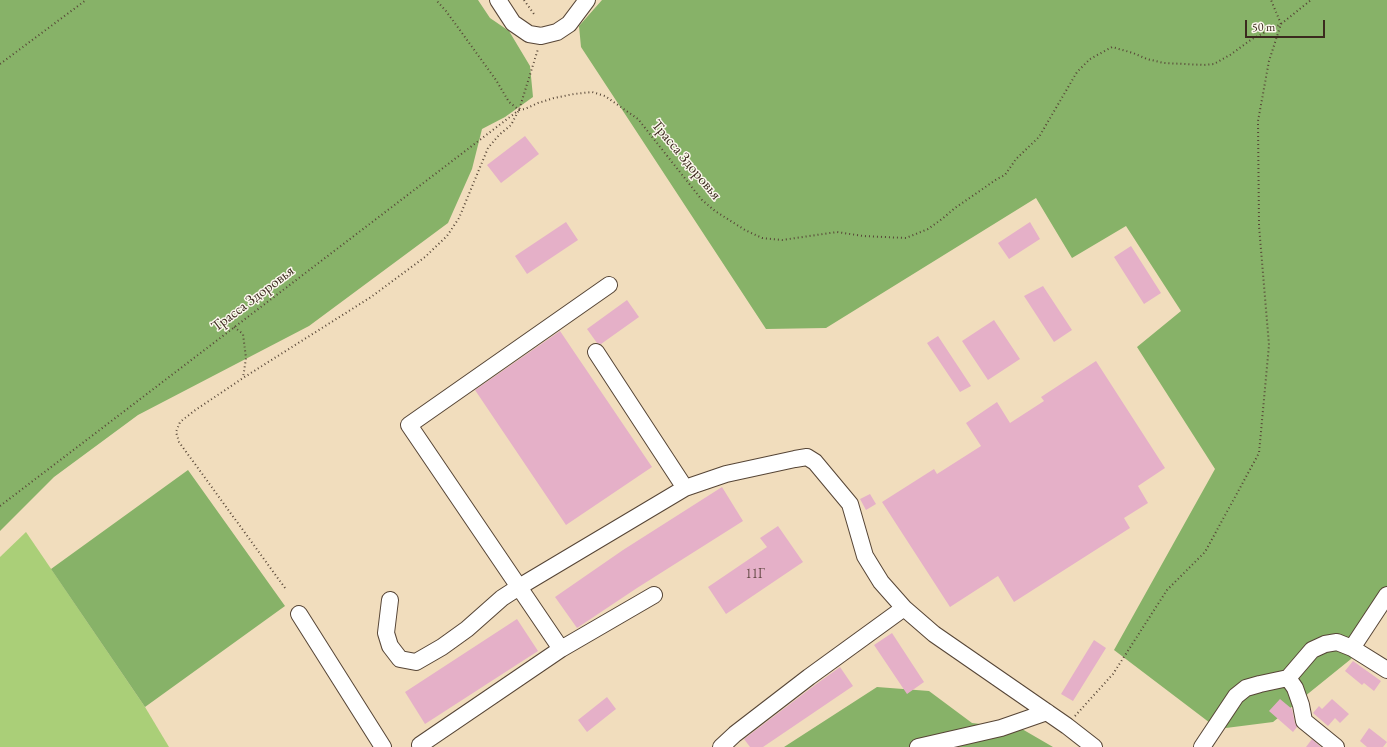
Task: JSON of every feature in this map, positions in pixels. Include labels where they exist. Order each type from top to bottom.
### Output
[{"type":"street","points":[[498,0],[513,23],[529,34],[542,36],[556,32],[570,24],[587,0]]},
{"type":"street","points":[[561,649],[409,425],[609,285]]},
{"type":"street","points":[[596,352],[685,488]]},
{"type":"street","points":[[390,600],[386,633],[390,646],[400,659],[416,662],[442,648],[468,629],[502,598],[519,587],[685,488],[726,474],[807,457],[815,462],[850,504],[865,556],[881,582],[904,608],[934,634],[1047,712],[1094,747]]},
{"type":"street","points":[[420,745],[561,649],[654,595]]},
{"type":"street","points":[[1352,648],[1387,596]]},
{"type":"street","points":[[721,747],[735,734],[803,682],[904,608]]},
{"type":"street","points":[[299,614],[383,747]]},
{"type":"street","points":[[1202,747],[1236,696],[1246,688],[1288,678],[1312,650],[1325,644],[1337,642],[1352,648],[1387,670]]},
{"type":"street","points":[[1288,678],[1295,688],[1301,705],[1304,721],[1336,747]]},
{"type":"street","points":[[918,747],[1001,728],[1047,712]]},
{"type":"path","points":[[0,64],[86,0]]},
{"type":"path","points":[[436,0],[446,11],[487,68],[508,102],[519,110]]},
{"type":"path","points":[[524,0],[534,14]]},
{"type":"path","points":[[1066,726],[1113,674],[1167,590],[1205,552],[1259,453],[1269,345],[1259,226],[1258,121],[1269,61],[1281,24],[1271,0]]},
{"type":"path","name":"Трасса Здоровья","points":[[0,506],[519,110],[554,98],[574,94],[592,92],[605,96],[638,119],[702,200],[715,211],[745,230],[762,238],[782,240],[837,232],[863,236],[906,238],[928,229],[955,208],[1005,175],[1016,159],[1039,137],[1077,72],[1090,59],[1112,47],[1164,63],[1214,64],[1230,55],[1252,38],[1281,24],[1311,0]]},
{"type":"path","points":[[285,588],[179,442],[176,432],[180,422],[243,378],[371,297],[425,257],[447,236],[459,218],[488,148],[499,135],[511,125],[519,110],[542,36]]},
{"type":"path","points":[[234,327],[243,334],[246,358],[243,378]]},
{"type":"green space","points":[[0,0],[478,0],[490,18],[509,31],[530,66],[533,97],[505,117],[482,129],[472,169],[448,223],[309,326],[138,415],[54,477],[0,531]]},
{"type":"green space","points":[[602,0],[1387,0],[1387,610],[1351,659],[1273,722],[1218,729],[1114,650],[1215,469],[1137,347],[1181,311],[1126,226],[1072,258],[1036,198],[826,328],[766,329],[581,47],[579,26]]},
{"type":"green space","points":[[188,470],[285,606],[145,707],[51,569]]},
{"type":"green space","points":[[26,532],[145,707],[169,747],[0,747],[0,557]]},
{"type":"green space","points":[[877,687],[929,691],[972,723],[1022,729],[1053,747],[784,747]]},
{"type":"building","points":[[525,136],[539,154],[501,183],[487,165]]},
{"type":"building","points":[[566,222],[578,240],[527,274],[515,256]]},
{"type":"building","points":[[1030,222],[1040,239],[1009,259],[998,243]]},
{"type":"building","points":[[1131,246],[1161,293],[1144,304],[1114,257]]},
{"type":"building","points":[[1043,286],[1072,330],[1054,342],[1024,296]]},
{"type":"building","points":[[627,300],[639,317],[601,344],[597,343],[587,329]]},
{"type":"building","points":[[994,320],[1020,359],[988,380],[962,341]]},
{"type":"building","points":[[560,331],[652,467],[566,525],[475,390]]},
{"type":"building","points":[[938,336],[971,386],[960,392],[927,343]]},
{"type":"building","points":[[1096,361],[1165,468],[1138,486],[1148,503],[1124,518],[1130,528],[1014,602],[998,576],[950,607],[882,502],[934,469],[937,474],[981,446],[966,423],[997,402],[1010,423],[1044,401],[1041,397]]},
{"type":"building","points":[[722,487],[743,521],[577,628],[555,597],[623,550]]},
{"type":"building","points":[[870,494],[876,504],[866,510],[860,499]]},
{"type":"building","points":[[778,526],[803,562],[726,614],[708,587],[767,547],[760,538]]},
{"type":"building","points":[[517,619],[538,651],[425,724],[405,692]]},
{"type":"building","points":[[892,633],[924,682],[907,694],[874,645]]},
{"type":"building","points":[[1094,640],[1106,648],[1073,701],[1061,694]]},
{"type":"building","points":[[1353,661],[1381,681],[1374,691],[1364,683],[1362,685],[1345,671]]},
{"type":"building","points":[[840,667],[853,686],[763,747],[750,747],[744,739]]},
{"type":"building","points":[[607,697],[616,709],[587,732],[578,720]]},
{"type":"building","points":[[1280,699],[1292,709],[1297,727],[1293,732],[1269,711]]},
{"type":"building","points":[[1332,699],[1349,714],[1340,723],[1335,718],[1328,726],[1313,713],[1319,706],[1322,709]]},
{"type":"building","points":[[1369,728],[1387,742],[1383,747],[1367,747],[1360,741]]},
{"type":"building","points":[[1312,739],[1321,747],[1306,747]]}]
